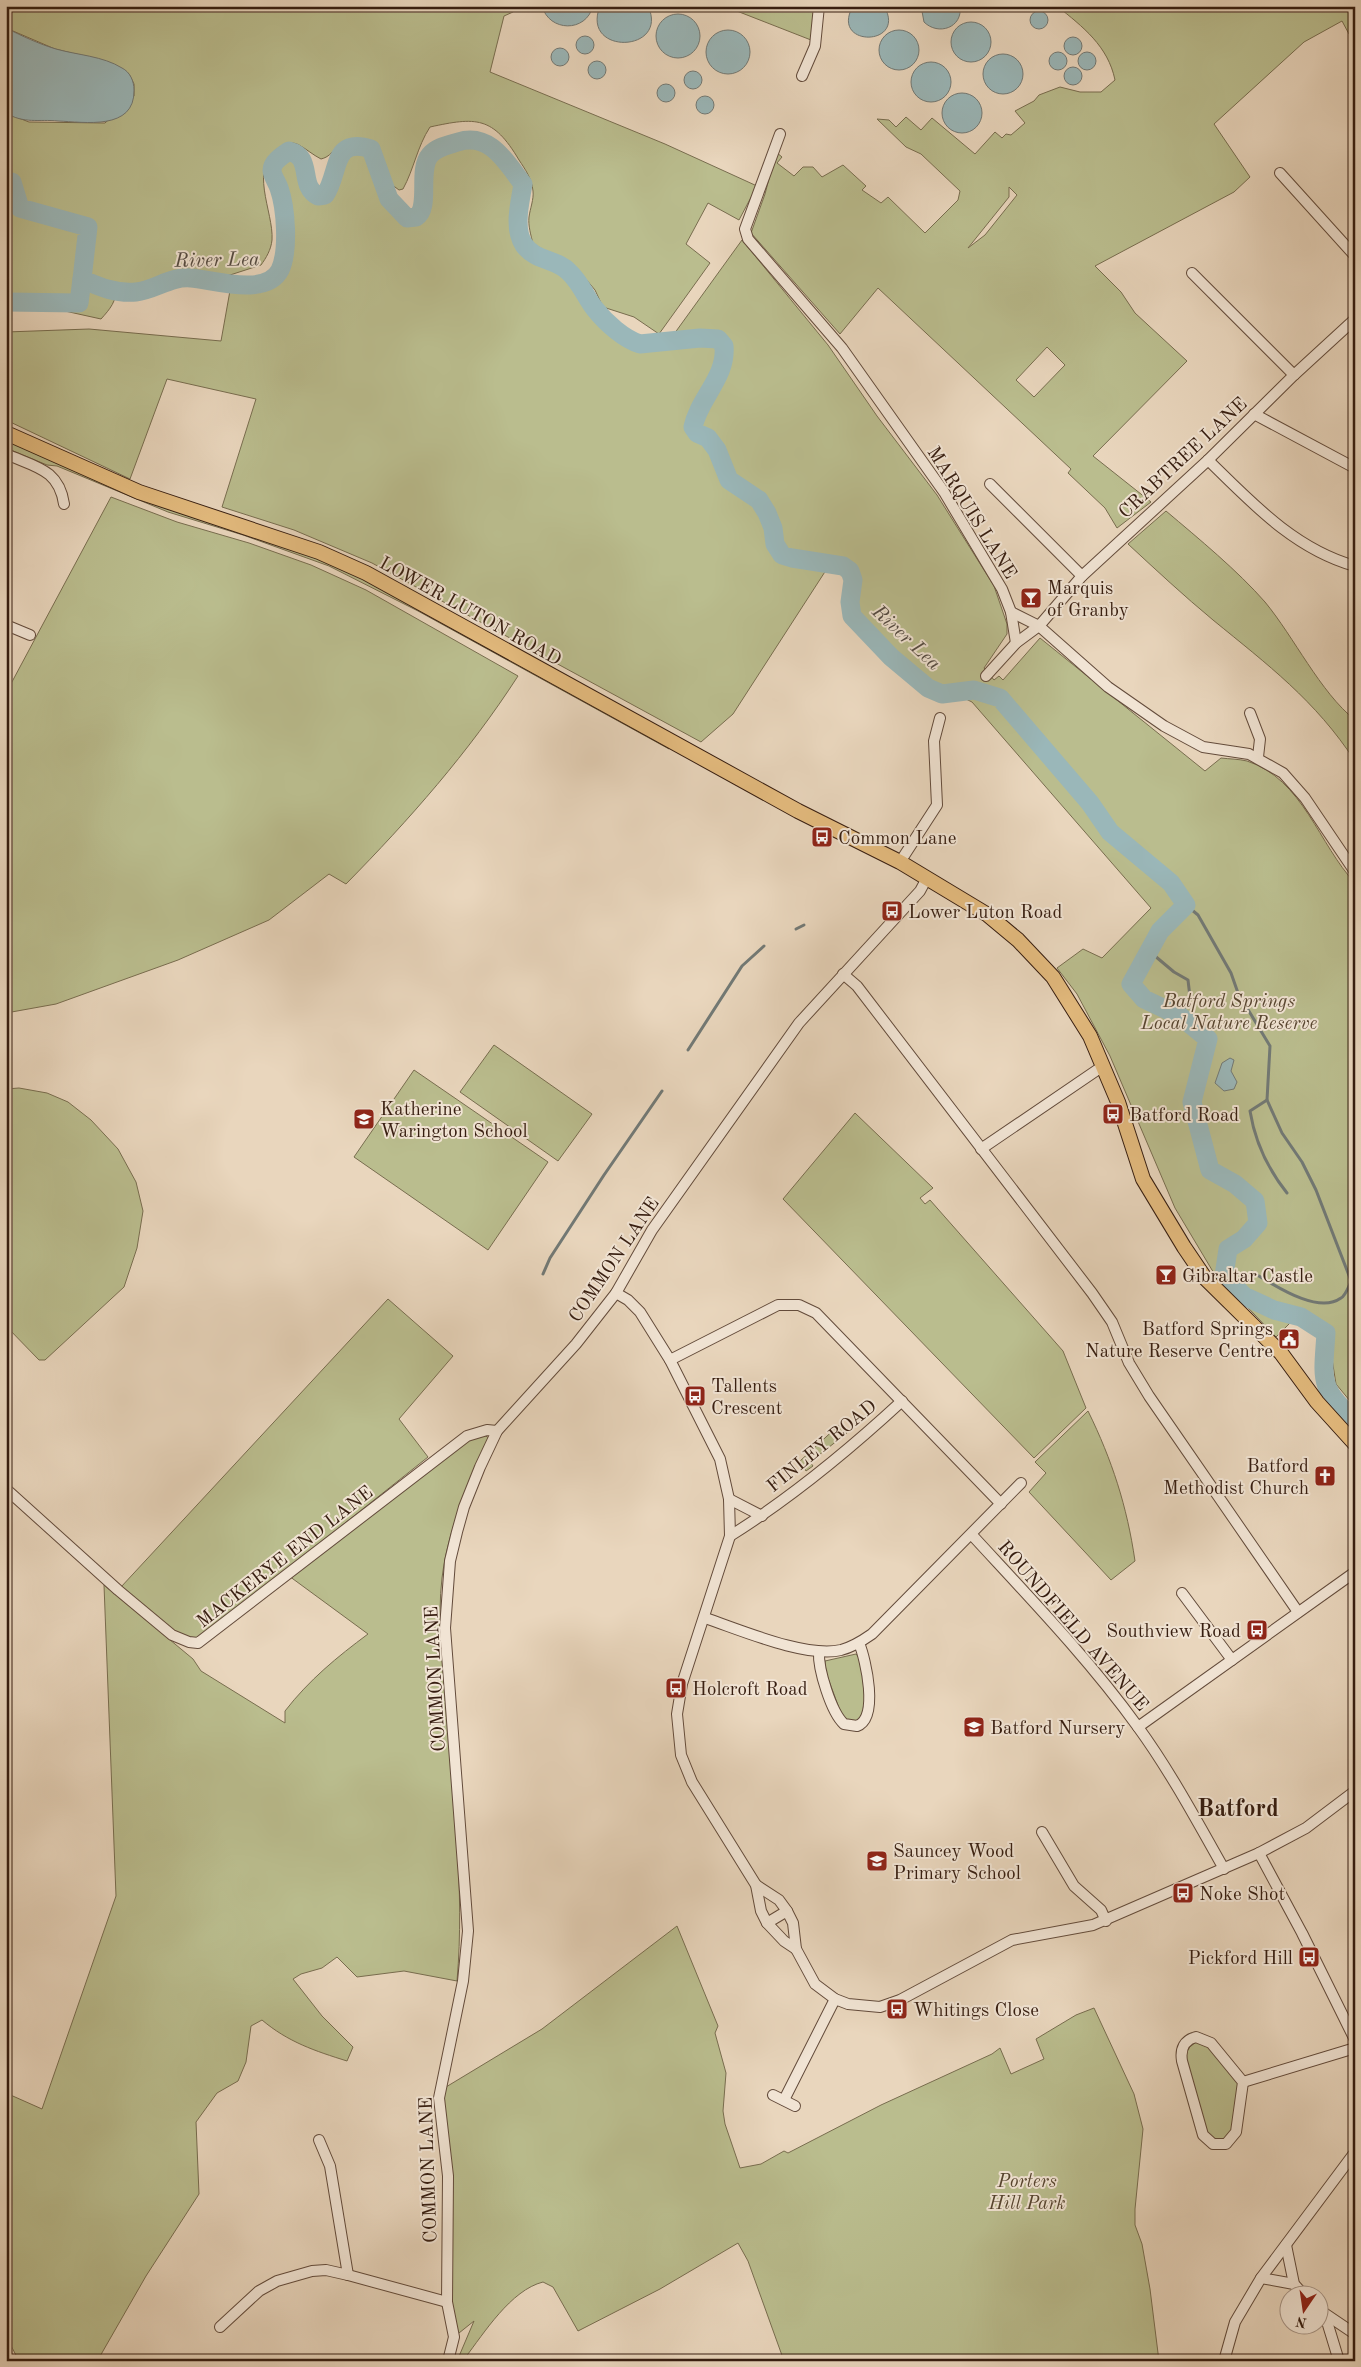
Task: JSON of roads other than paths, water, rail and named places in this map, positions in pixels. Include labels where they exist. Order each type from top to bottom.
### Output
[{"type":"main road","name":"LOWER LUTON ROAD","points":[[6,433],[139,492],[319,552],[366,573],[798,811],[900,862],[988,915],[1036,957],[1067,998],[1103,1066],[1118,1102],[1143,1178],[1184,1247],[1205,1278],[1281,1353],[1317,1402],[1355,1444]]},
{"type":"street","points":[[802,76],[814,46],[819,6]]},
{"type":"street","name":"MARQUIS LANE","points":[[780,134],[745,229],[748,239],[842,348],[944,492],[1002,588],[1012,612],[1016,643]]},
{"type":"street","points":[[1280,173],[1355,256]]},
{"type":"street","points":[[1192,273],[1294,375]]},
{"type":"street","name":"CRABTREE LANE","points":[[986,676],[1016,643],[1039,626],[1082,576],[1208,460],[1294,375],[1355,319]]},
{"type":"street","points":[[1254,414],[1355,468]]},
{"type":"street","points":[[6,454],[53,476],[62,489],[64,504]]},
{"type":"street","points":[[1208,460],[1262,514],[1282,529],[1306,544],[1355,566]]},
{"type":"street","points":[[990,484],[1082,576]]},
{"type":"street","points":[[1012,612],[1039,626],[1108,687],[1164,726],[1203,747],[1258,757],[1283,773],[1295,784],[1355,872]]},
{"type":"street","points":[[6,625],[30,635]]},
{"type":"street","points":[[1250,713],[1260,739],[1258,757]]},
{"type":"street","points":[[900,862],[938,805],[934,741],[940,718]]},
{"type":"street","name":"COMMON LANE","points":[[448,2361],[454,2337],[447,2302],[448,2176],[439,2098],[463,1981],[468,1931],[445,1628],[450,1561],[464,1506],[498,1431],[576,1344],[616,1293],[652,1230],[799,1023],[920,891],[927,878]]},
{"type":"street","points":[[843,974],[857,986],[1112,1322],[1129,1363],[1149,1396],[1298,1612]]},
{"type":"street","points":[[981,1149],[1103,1066]]},
{"type":"street","points":[[616,1293],[628,1300],[640,1312],[670,1360],[720,1459],[729,1499],[730,1536],[705,1618],[682,1684],[678,1706],[681,1755],[692,1782],[756,1885],[761,1910],[767,1923],[784,1942],[796,1949]]},
{"type":"street","points":[[670,1360],[778,1305],[799,1305],[816,1313],[1002,1504]]},
{"type":"street","name":"FINLEY ROAD","points":[[730,1536],[762,1516],[872,1428],[902,1401]]},
{"type":"street","name":"MACKERYE END LANE","points":[[6,1489],[118,1590],[172,1635],[188,1642],[198,1643],[467,1436],[487,1430],[498,1431]]},
{"type":"street","points":[[705,1618],[806,1650],[819,1652],[839,1650],[859,1643],[872,1634],[972,1535],[1021,1483]]},
{"type":"street","name":"FINLEY ROAD","points":[[729,1499],[762,1516]]},
{"type":"street","name":"ROUNDFIELD AVENUE","points":[[972,1535],[1090,1665],[1138,1727],[1199,1824],[1224,1869]]},
{"type":"street","points":[[1138,1727],[1355,1572]]},
{"type":"street","points":[[1182,1592],[1232,1660]]},
{"type":"street","points":[[819,1652],[819,1668],[838,1717],[844,1724],[857,1726],[867,1718],[870,1707],[865,1659],[859,1643]]},
{"type":"street","points":[[756,1885],[779,1900],[786,1910],[793,1924],[796,1949],[815,1984],[835,1999],[848,2004],[868,2007],[891,2004],[1012,1940],[1079,1928],[1106,1921],[1259,1854],[1306,1828],[1355,1791]]},
{"type":"street","points":[[1042,1832],[1074,1886],[1101,1910],[1106,1921]]},
{"type":"street","points":[[1259,1854],[1302,1933],[1354,2036]]},
{"type":"street","points":[[767,1923],[786,1910]]},
{"type":"street","points":[[784,2100],[835,1999]]},
{"type":"street","points":[[1192,2038],[1205,2039],[1211,2043],[1243,2082],[1234,2137],[1222,2145],[1209,2142],[1202,2130],[1182,2061],[1181,2050],[1192,2038]]},
{"type":"street","points":[[1243,2082],[1355,2048]]},
{"type":"street","points":[[774,2095],[795,2106]]},
{"type":"street","points":[[319,2140],[330,2166],[348,2275]]},
{"type":"street","points":[[1224,2361],[1235,2322],[1261,2278],[1355,2152]]},
{"type":"street","points":[[1261,2278],[1294,2284],[1286,2245]]},
{"type":"street","points":[[220,2327],[259,2291],[277,2280],[312,2270],[326,2270],[348,2275],[447,2302]]},
{"type":"street","points":[[1328,2316],[1351,2332]]},
{"type":"street","points":[[1328,2329],[1339,2361]]},
{"type":"street","points":[[1332,2340],[1351,2332]]},
{"type":"water","points":[[542,6],[593,6],[589,15],[583,21],[576,25],[568,26],[559,25],[552,21],[546,15]]},
{"type":"water","points":[[600,6],[648,6],[651,22],[647,33],[637,40],[625,42],[612,40],[602,34],[597,22]]},
{"type":"water","points":[[853,6],[884,6],[889,19],[886,29],[878,35],[868,37],[859,35],[851,29],[848,20]]},
{"type":"water","points":[[921,6],[960,6],[960,14],[954,24],[942,29],[936,28],[924,22]]},
{"type":"water","points":[[1039,11],[1045,14],[1048,20],[1045,26],[1039,29],[1033,26],[1030,20],[1033,14]]},
{"type":"water","points":[[682,14],[694,20],[699,27],[699,45],[694,52],[687,57],[674,58],[666,55],[659,48],[656,32],[659,24],[666,17]]},
{"type":"water","points":[[971,22],[985,28],[991,42],[985,56],[971,62],[957,56],[951,42],[957,28]]},
{"type":"water","points":[[6,28],[50,47],[115,64],[125,70],[131,77],[134,90],[132,103],[126,112],[117,118],[94,122],[25,120],[6,113]]},
{"type":"water","points":[[732,30],[744,36],[749,43],[749,61],[744,68],[737,73],[724,74],[716,71],[709,64],[706,48],[709,40],[716,33]]},
{"type":"water","points":[[899,30],[913,36],[919,50],[913,64],[899,70],[885,64],[879,50],[885,36]]},
{"type":"water","points":[[581,36],[589,36],[594,41],[592,52],[581,54],[576,49],[576,41]]},
{"type":"water","points":[[1073,37],[1079,40],[1082,46],[1079,52],[1073,55],[1067,52],[1064,46],[1067,40]]},
{"type":"water","points":[[556,48],[564,48],[569,53],[567,64],[556,66],[551,61],[551,53]]},
{"type":"water","points":[[1058,52],[1064,55],[1067,61],[1064,67],[1058,70],[1052,67],[1049,61],[1052,55]]},
{"type":"water","points":[[1087,52],[1093,55],[1096,61],[1093,67],[1087,70],[1081,67],[1078,61],[1081,55]]},
{"type":"water","points":[[1003,54],[1017,60],[1023,74],[1017,88],[1003,94],[989,88],[983,74],[989,60]]},
{"type":"water","points":[[593,61],[601,61],[606,66],[604,77],[593,79],[588,74],[588,66]]},
{"type":"water","points":[[931,62],[945,68],[951,82],[945,96],[931,102],[917,96],[911,82],[917,68]]},
{"type":"water","points":[[1073,67],[1079,70],[1082,76],[1079,82],[1073,85],[1067,82],[1064,76],[1067,70]]},
{"type":"water","points":[[689,71],[697,71],[702,76],[700,87],[689,89],[684,84],[684,76]]},
{"type":"water","points":[[662,84],[670,84],[675,89],[673,100],[662,102],[657,97],[657,89]]},
{"type":"water","points":[[962,93],[976,99],[982,113],[976,127],[962,133],[948,127],[942,113],[948,99]]},
{"type":"water","points":[[701,96],[709,96],[714,101],[712,112],[701,114],[696,109],[696,101]]},
{"type":"water","points":[[1230,1058],[1234,1060],[1231,1071],[1237,1082],[1234,1089],[1224,1091],[1215,1083],[1222,1063]]},
{"type":"waterway","name":"River Lea","points":[[6,186],[12,182],[20,208],[88,227],[82,279],[95,285],[115,291],[129,292],[143,291],[184,278],[252,285],[263,283],[273,278],[280,270],[283,262],[285,252],[285,218],[281,196],[272,167],[289,151],[297,154],[301,159],[309,186],[318,196],[325,195],[343,152],[358,146],[371,149],[389,199],[407,218],[416,217],[423,206],[424,170],[430,155],[447,145],[469,140],[479,141],[496,151],[523,184],[518,223],[524,245],[534,254],[569,272],[595,309],[616,330],[640,344],[700,338],[718,339],[724,346],[721,368],[696,416],[693,427],[697,433],[708,438],[717,450],[729,480],[759,500],[767,513],[773,528],[775,544],[782,555],[843,566],[850,571],[853,580],[850,602],[852,616],[891,657],[928,688],[942,694],[974,690],[1000,698],[1090,803],[1110,832],[1171,883],[1186,905],[1160,931],[1131,984],[1144,999],[1180,1016],[1208,1039],[1192,1102],[1210,1170],[1235,1184],[1255,1201],[1258,1223],[1244,1239],[1228,1249],[1224,1276],[1244,1296],[1274,1310],[1301,1317],[1326,1333],[1324,1362],[1326,1382],[1334,1399],[1355,1420]]},
{"type":"waterway","points":[[6,302],[79,303],[82,279]]},
{"type":"waterway","points":[[1186,905],[1198,915],[1231,973],[1238,993],[1270,1046],[1267,1100],[1282,1133],[1302,1162],[1316,1190],[1355,1291]]},
{"type":"waterway","points":[[796,929],[804,925]]},
{"type":"waterway","points":[[688,1050],[742,966],[764,946]]},
{"type":"waterway","points":[[1149,951],[1174,972],[1188,980],[1190,997],[1180,1016]]},
{"type":"waterway","points":[[543,1274],[550,1258],[662,1091]]},
{"type":"waterway","points":[[1267,1100],[1250,1111],[1252,1122],[1263,1154],[1273,1174],[1287,1193]]},
{"type":"waterway","points":[[1252,1272],[1295,1296],[1320,1303],[1331,1302],[1343,1297],[1351,1282]]},
{"type":"place","name":"Marquis of Granby","points":[[1031,598]]},
{"type":"place","name":"Common Lane","points":[[822,837]]},
{"type":"place","name":"Lower Luton Road","points":[[892,911]]},
{"type":"place","name":"Batford Road","points":[[1113,1114]]},
{"type":"place","name":"Katherine Warington School","points":[[364,1119]]},
{"type":"place","name":"Gibraltar Castle","points":[[1166,1275]]},
{"type":"place","name":"Batford Springs Nature Reserve Centre","points":[[1289,1339]]},
{"type":"place","name":"Tallents Crescent","points":[[695,1396]]},
{"type":"place","name":"Batford Methodist Church","points":[[1325,1476]]},
{"type":"place","name":"Southview Road","points":[[1257,1630]]},
{"type":"place","name":"Holcroft Road","points":[[676,1688]]},
{"type":"place","name":"Batford Nursery","points":[[974,1727]]},
{"type":"place","name":"Sauncey Wood Primary School","points":[[877,1861]]},
{"type":"place","name":"Noke Shot","points":[[1183,1893]]},
{"type":"place","name":"Pickford Hill","points":[[1309,1957]]},
{"type":"place","name":"Whitings Close","points":[[897,2009]]},
{"type":"district","name":"Batford","points":[[1238,1808]]},
{"type":"park label","name":"Batford Springs Local Nature Reserve","points":[[1229,1011]]},
{"type":"park label","name":"Porters Hill Park","points":[[1027,2191]]}]
